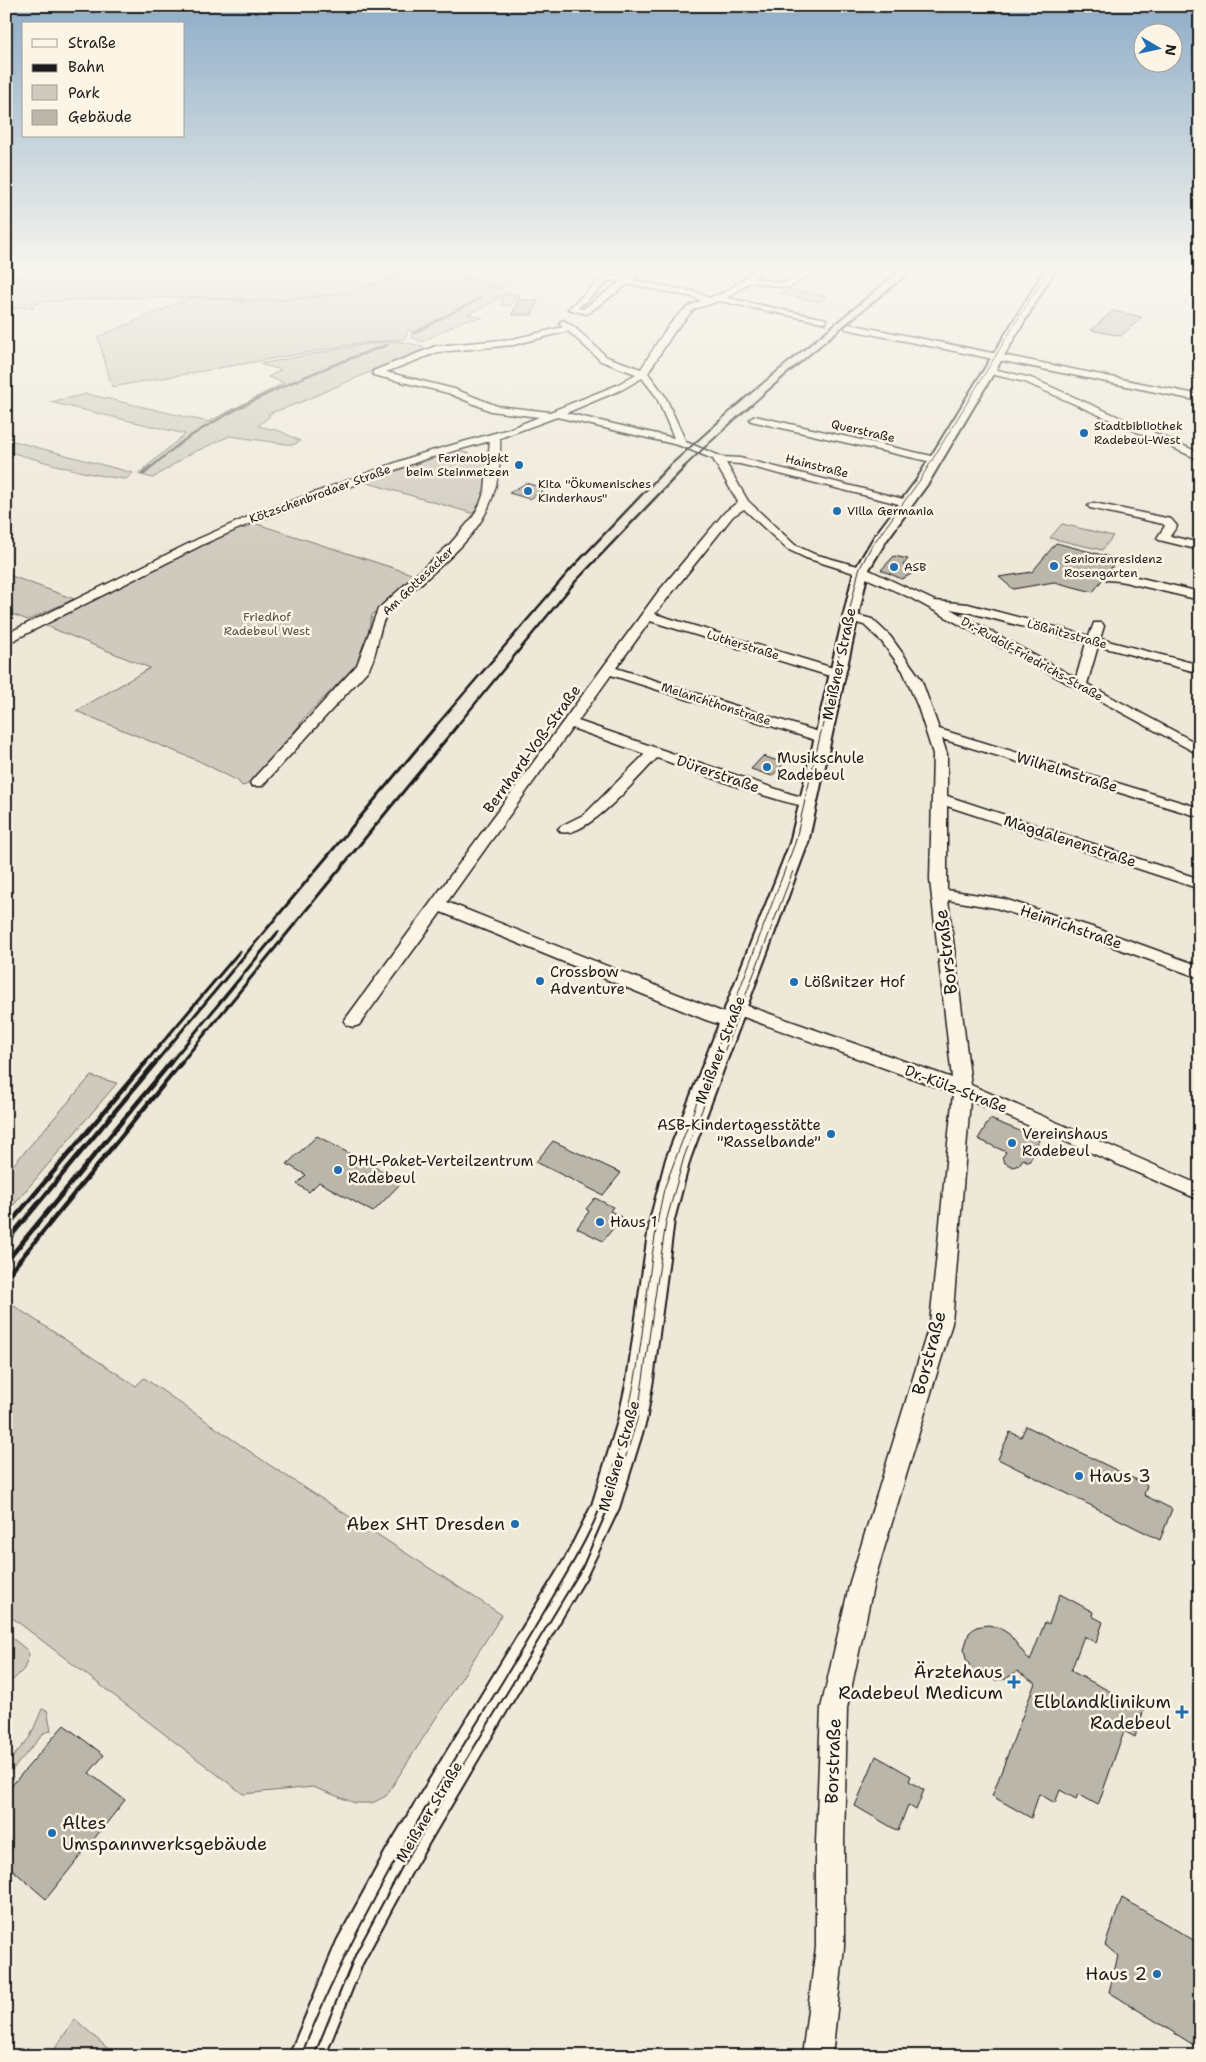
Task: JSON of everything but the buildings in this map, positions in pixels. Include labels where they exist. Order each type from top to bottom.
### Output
[{"type":"main road","name":"Meißner Straße","points":[[307,2056],[354,1945],[399,1861],[576,1567],[605,1508],[632,1420],[640,1380],[662,1220],[669,1188],[678,1159],[791,864],[809,803],[849,617],[861,571],[879,540],[936,460],[993,364]]},
{"type":"street","points":[[398,364],[376,373],[451,391],[495,409],[552,414],[681,443],[715,455],[720,460]]},
{"type":"street","points":[[618,364],[643,374],[654,386],[674,422],[681,443]]},
{"type":"street","points":[[643,374],[649,364]]},
{"type":"street","points":[[1028,364],[1200,398]]},
{"type":"street","points":[[989,371],[1028,380],[1200,457]]},
{"type":"street","name":"Kötzschenbrodaer Straße","points":[[6,639],[235,526],[421,457],[495,436],[620,388],[643,374]]},
{"type":"street","name":"Querstraße","points":[[755,419],[936,460]]},
{"type":"street","name":"Am Gottesacker","points":[[257,783],[363,667],[382,612],[456,544],[480,515],[490,492],[495,436]]},
{"type":"street","name":"Dr.-Rudolf-Friedrichs-Straße","points":[[720,460],[744,503],[791,546],[810,556],[861,571],[934,605],[1200,751]]},
{"type":"street","name":"Hainstraße","points":[[720,460],[740,461],[907,503]]},
{"type":"street","name":"Bernhard-Voß-Straße","points":[[353,1021],[676,577],[729,514],[744,503]]},
{"type":"street","points":[[1094,506],[1167,521],[1171,526],[1163,538],[1200,547]]},
{"type":"street","points":[[1110,577],[1120,577],[1200,596]]},
{"type":"street","name":"Lößnitzstraße","points":[[934,605],[945,603],[968,608],[1200,670]]},
{"type":"street","name":"Lutherstraße","points":[[648,616],[838,674]]},
{"type":"street","name":"Borstraße","points":[[817,2056],[830,1947],[830,1843],[834,1708],[862,1582],[941,1322],[962,1090],[939,894],[941,761],[934,732],[909,670],[886,639],[868,622],[849,617]]},
{"type":"street","points":[[1080,686],[1098,626]]},
{"type":"street","name":"Melanchthonstraße","points":[[609,670],[824,738]]},
{"type":"street","name":"Dürerstraße","points":[[570,723],[786,797],[809,803]]},
{"type":"street","name":"Wilhelmstraße","points":[[934,732],[1200,813]]},
{"type":"street","points":[[566,828],[590,817],[655,752]]},
{"type":"street","name":"Magdalenenstraße","points":[[940,799],[1200,884]]},
{"type":"street","name":"Heinrichstraße","points":[[939,894],[998,903],[1088,932],[1200,972]]},
{"type":"street","name":"Dr.-Külz-Straße","points":[[439,905],[712,1016],[733,1015],[962,1090],[1200,1192]]},
{"type":"green space","points":[[106,364],[241,364],[112,387]]},
{"type":"green space","points":[[261,364],[390,364],[299,403],[268,414],[270,416],[258,426],[280,431],[300,441],[293,445],[230,436],[188,455],[153,478],[138,474],[185,434],[50,402],[87,394],[208,422],[284,383],[268,377],[281,370]]},
{"type":"green space","points":[[6,439],[133,473],[126,479],[65,468],[6,451]]},
{"type":"green space","points":[[457,450],[487,459],[485,491],[475,514],[364,482]]},
{"type":"green space","name":"Friedhof Radebeul West","points":[[254,523],[415,575],[372,615],[362,659],[304,718],[252,783],[242,786],[238,781],[199,761],[76,711],[150,668],[44,625],[203,545],[209,544],[211,540],[237,529],[247,528]]},
{"type":"green space","points":[[1062,524],[1113,536],[1102,550],[1050,538]]},
{"type":"green space","points":[[6,574],[74,599],[28,620],[6,612]]},
{"type":"green space","points":[[91,1076],[117,1083],[6,1214],[6,1173]]},
{"type":"green space","points":[[14,1306],[136,1386],[144,1378],[268,1464],[502,1615],[386,1796],[372,1803],[355,1803],[313,1787],[243,1794],[6,1613],[6,1315]]},
{"type":"green space","points":[[6,1633],[27,1650],[29,1655],[24,1669],[13,1680],[6,1675]]},
{"type":"green space","points":[[42,1709],[47,1710],[51,1731],[45,1732],[6,1777],[6,1765],[30,1737]]},
{"type":"green space","points":[[75,2019],[116,2056],[50,2056]]},
{"type":"waterway","points":[[150,468],[184,441],[212,423],[285,385],[335,364]]},
{"type":"waterway","points":[[143,474],[151,467]]},
{"type":"tram line","points":[[604,1498],[628,1414],[635,1380],[664,1189],[795,843],[859,570],[871,547],[920,480],[990,364]]},
{"type":"tram line","points":[[613,1498],[637,1420],[666,1222],[684,1157],[793,871]]},
{"type":"tram line","points":[[301,2056],[320,2009],[363,1920],[411,1833],[571,1566],[589,1532],[604,1497]]},
{"type":"tram line","points":[[314,2056],[356,1953],[402,1867],[582,1568],[613,1497]]},
{"type":"railway","points":[[667,468],[785,364]]},
{"type":"railway","points":[[683,468],[798,364]]},
{"type":"railway","points":[[456,727],[576,581],[685,467]]},
{"type":"railway","points":[[435,727],[570,570],[667,468]]},
{"type":"railway","points":[[155,1063],[436,726]]},
{"type":"railway","points":[[181,1063],[457,726]]},
{"type":"railway","points":[[170,1063],[278,932]]},
{"type":"railway","points":[[145,1063],[240,951]]},
{"type":"railway","points":[[6,1228],[146,1062]]},
{"type":"railway","points":[[6,1242],[156,1062]]},
{"type":"railway","points":[[6,1262],[171,1062]]},
{"type":"railway","points":[[6,1277],[182,1062]]},
{"type":"place","name":"Stadtbibliothek Radebeul-West","points":[[1084,433]]},
{"type":"place","name":"Ferienobjekt beim Steinmetzen","points":[[519,465]]},
{"type":"place","name":"Kita \"Ökumenisches Kinderhaus\"","points":[[528,491]]},
{"type":"place","name":"Villa Germania","points":[[837,511]]},
{"type":"place","name":"Seniorenresidenz Rosengarten","points":[[1054,566]]},
{"type":"place","name":"ASB","points":[[894,567]]},
{"type":"place","name":"Musikschule Radebeul","points":[[767,767]]},
{"type":"place","name":"Crossbow Adventure","points":[[540,981]]},
{"type":"place","name":"Lößnitzer Hof","points":[[794,982]]},
{"type":"place","name":"ASB-Kindertagesstätte \"Rasselbande\"","points":[[831,1134]]},
{"type":"place","name":"Vereinshaus Radebeul","points":[[1012,1143]]},
{"type":"place","name":"DHL-Paket-Verteilzentrum Radebeul","points":[[338,1170]]},
{"type":"place","name":"Haus 1","points":[[600,1222]]},
{"type":"place","name":"Haus 3","points":[[1079,1476]]},
{"type":"place","name":"Abex SHT Dresden","points":[[515,1524]]},
{"type":"place","name":"Ärztehaus Radebeul Medicum","points":[[1014,1682]]},
{"type":"place","name":"Elblandklinikum Radebeul","points":[[1182,1712]]},
{"type":"place","name":"Altes Umspannwerksgebäude","points":[[52,1833]]},
{"type":"place","name":"Haus 2","points":[[1157,1974]]}]
